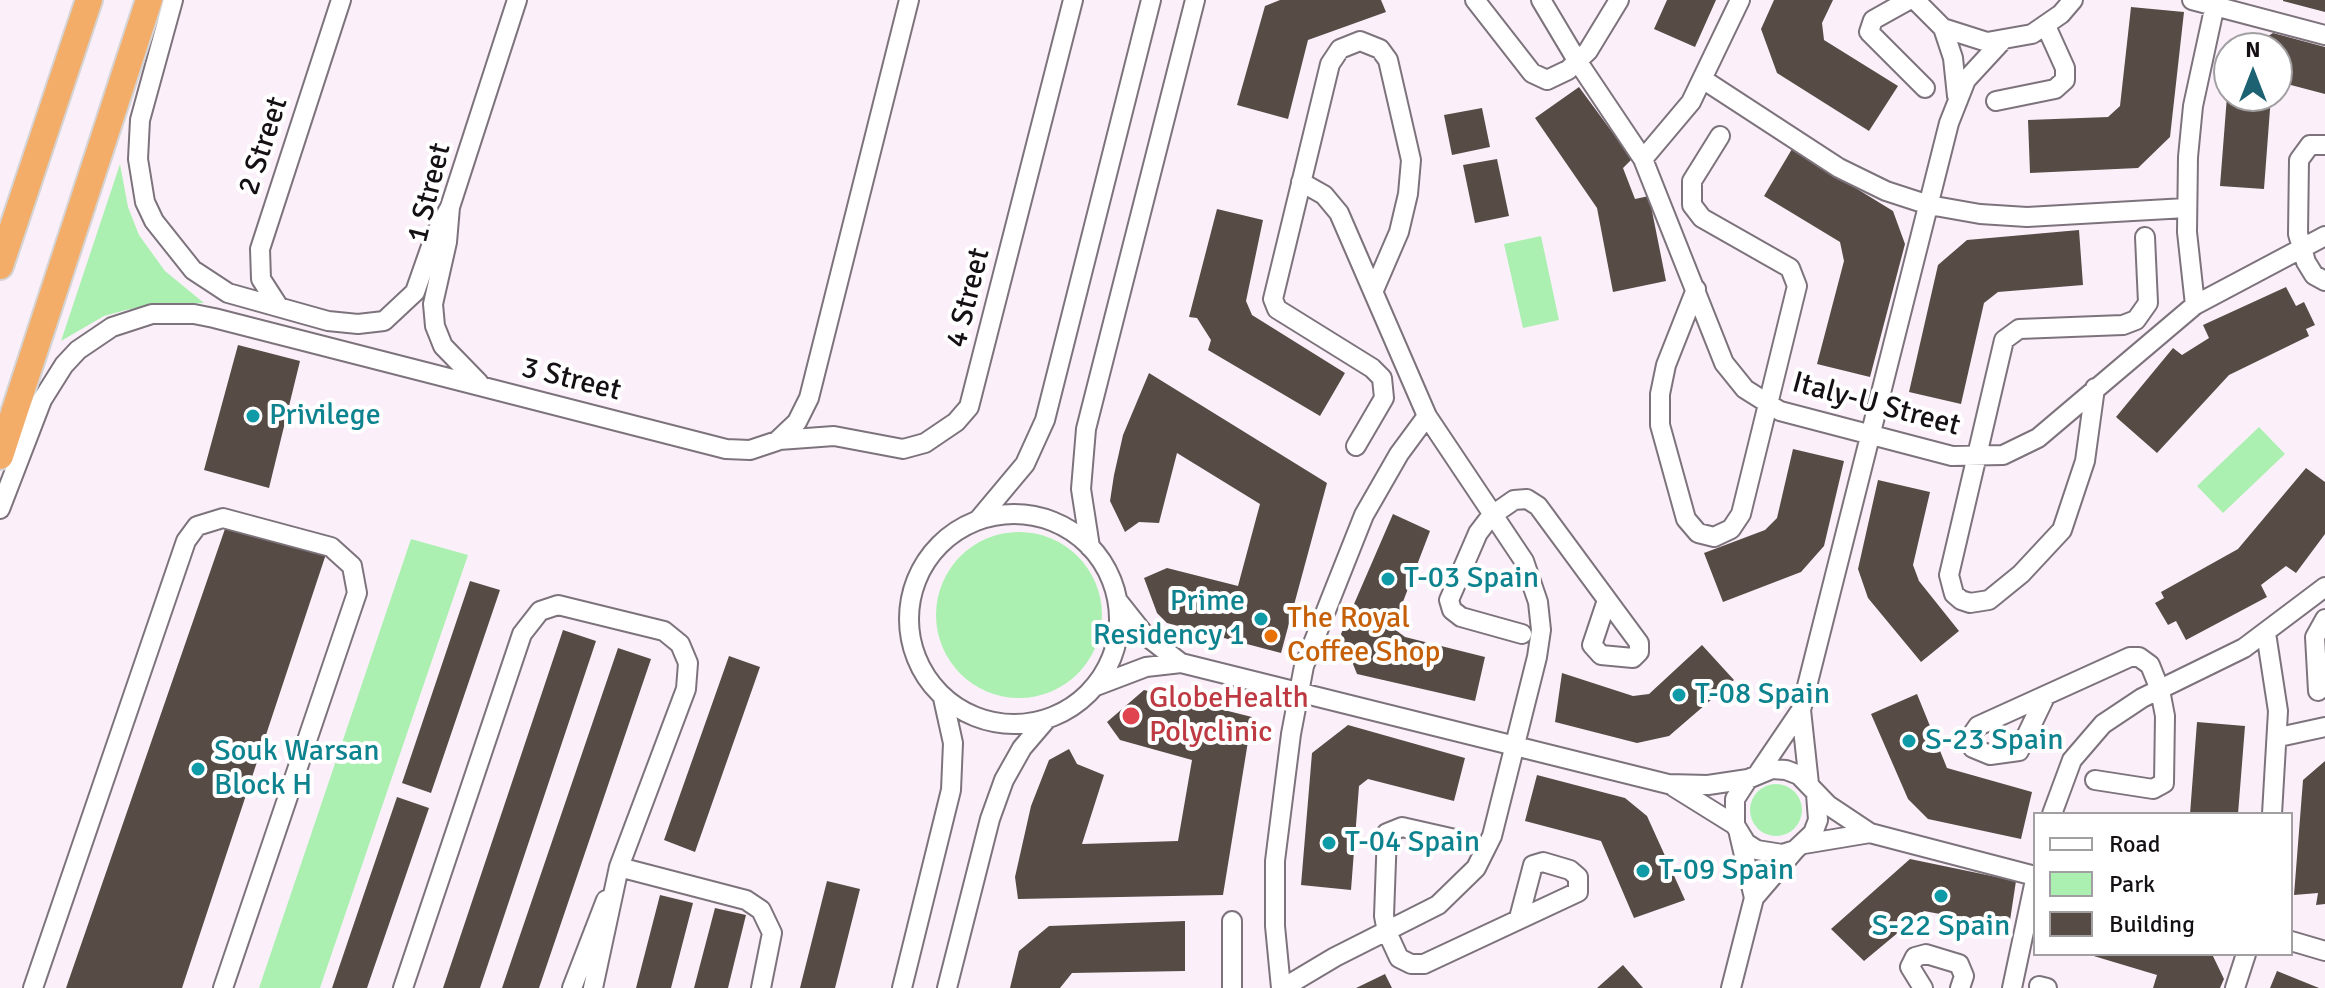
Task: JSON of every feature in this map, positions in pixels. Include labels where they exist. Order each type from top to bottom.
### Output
[{"type":"highway","points":[[0,266],[89,0]]},
{"type":"highway","points":[[0,456],[149,0]]},
{"type":"street","points":[[173,0],[140,120],[138,159],[145,202],[165,240],[193,270],[228,293],[279,307],[345,324],[384,321],[415,292],[435,235],[450,207]]},
{"type":"street","name":"2 Street","points":[[279,307],[261,279],[260,249],[341,0]]},
{"type":"street","name":"1 Street","points":[[484,387],[450,355],[435,326],[433,304],[447,242],[450,207],[517,0]]},
{"type":"street","points":[[777,441],[797,422],[809,398],[909,0]]},
{"type":"street","name":"4 Street","points":[[777,441],[834,436],[903,449],[925,443],[956,422],[969,407],[1073,0]]},
{"type":"street","points":[[1151,0],[1045,420],[1011,485],[978,520],[941,542],[923,565],[911,591],[907,620],[912,649],[924,676],[943,698],[965,713],[992,722],[1019,725],[1046,720],[1065,712],[1096,686],[1137,669],[1181,663],[1668,784],[1708,785],[1786,770],[1870,833],[2033,877]]},
{"type":"street","points":[[1090,547],[1081,489],[1086,429],[1195,0]]},
{"type":"street","points":[[1475,0],[1536,77],[1552,80],[1578,62],[1598,39],[1619,0]]},
{"type":"street","name":"Italy-U Street","points":[[1541,0],[1643,159],[1724,363],[1745,389],[1767,405],[1870,437],[1952,456],[1977,458],[2003,455],[2028,446],[2195,305],[2325,236]]},
{"type":"street","points":[[1643,159],[1677,122],[1704,80],[1740,0]]},
{"type":"street","points":[[1925,88],[1869,32],[1873,20],[1912,0],[1943,28],[1971,39],[2002,41],[2032,34],[2046,26],[2073,0]]},
{"type":"street","points":[[2192,0],[2216,3],[2325,35]]},
{"type":"street","points":[[2195,305],[2186,208],[2193,106],[2216,3]]},
{"type":"street","points":[[1996,101],[2055,89],[2065,80],[2065,68],[2046,26]]},
{"type":"street","points":[[1943,28],[1953,58],[1957,96]]},
{"type":"street","points":[[1754,898],[1737,829],[1735,799],[1801,710],[1957,96],[1976,66],[2002,41]]},
{"type":"street","points":[[1356,446],[1384,398],[1382,378],[1277,309],[1273,299],[1334,56],[1353,43],[1374,45],[1385,54],[1391,67],[1411,160],[1408,194],[1399,232],[1374,290]]},
{"type":"street","points":[[1704,80],[1839,168],[1886,191],[1929,205],[2027,217],[2186,208]]},
{"type":"street","points":[[1696,289],[1666,365],[1659,410],[1662,440],[1686,519],[1698,533],[1708,537],[1723,534],[1741,514],[1797,279],[1790,268],[1702,218],[1692,205],[1692,181],[1720,136]]},
{"type":"street","points":[[2325,145],[2310,145],[2299,160],[2300,247],[2310,268],[2325,281]]},
{"type":"street","points":[[1301,182],[1324,195],[1339,213],[1427,416],[1491,516],[1524,561],[1540,616],[1540,643],[1492,836],[1476,868],[1438,905],[1335,957],[1282,988],[1275,926],[1275,861],[1298,692],[1312,640],[1359,526],[1386,474],[1427,416]]},
{"type":"street","points":[[2095,388],[2085,461],[2062,530],[2007,587],[1989,600],[1970,603],[1954,594],[1949,575],[2007,336],[2019,329],[2123,325],[2136,320],[2148,303],[2145,237]]},
{"type":"street","name":"3 Street","points":[[0,509],[51,382],[78,350],[112,327],[132,319],[163,313],[194,314],[726,449],[750,450],[777,441]]},
{"type":"street","points":[[1522,634],[1461,617],[1450,605],[1449,594],[1491,516],[1514,500],[1533,502],[1607,600]]},
{"type":"street","points":[[978,520],[1001,515],[1026,515],[1072,531],[1090,547],[1112,580],[1117,599],[1116,644],[1096,686]]},
{"type":"street","points":[[33,988],[186,541],[197,526],[223,518],[331,547],[352,566],[357,593],[223,988]]},
{"type":"street","points":[[2053,812],[2062,780],[2086,741],[2121,709],[2223,660],[2266,633],[2325,587]]},
{"type":"street","points":[[1117,599],[1145,635],[1181,663]]},
{"type":"street","points":[[403,988],[520,644],[533,628],[560,616],[614,622],[658,639],[666,645],[675,660],[678,703],[619,867],[593,988]]},
{"type":"street","points":[[2318,691],[2315,637],[2325,619]]},
{"type":"street","points":[[2266,633],[2276,686],[2279,737],[2272,812]]},
{"type":"street","points":[[2044,699],[2134,656],[2150,665],[2160,690],[2165,716],[2164,783],[2153,789],[2095,780]]},
{"type":"street","points":[[902,988],[951,790],[953,743],[943,698]]},
{"type":"street","points":[[1731,988],[1754,898],[1799,847],[1818,820],[1801,710]]},
{"type":"street","points":[[947,988],[990,819],[1004,780],[1022,748],[1046,720]]},
{"type":"street","points":[[2279,737],[2325,727]]},
{"type":"street","points":[[1668,784],[1737,829],[1757,850],[1782,854],[1799,847],[1870,833]]},
{"type":"street","points":[[1455,839],[1398,827],[1387,833],[1383,884],[1387,932],[1399,958],[1411,964],[1424,964],[1519,918]]},
{"type":"street","points":[[619,867],[746,900],[761,910],[772,933],[761,988]]},
{"type":"street","points":[[572,988],[591,932],[614,887]]},
{"type":"street","points":[[2012,988],[2033,888]]},
{"type":"street","points":[[1232,921],[1232,988]]},
{"type":"street","points":[[2293,942],[2322,949]]},
{"type":"street","points":[[1923,988],[1910,967],[1915,957],[1926,954],[1959,964],[1964,976],[1960,988]]},
{"type":"street","points":[[2235,988],[2245,956]]},
{"type":"green space","points":[[120,164],[128,207],[139,235],[165,271],[204,303],[156,304],[126,310],[104,316],[61,341]]},
{"type":"green space","points":[[1541,236],[1559,320],[1523,328],[1504,244]]},
{"type":"green space","points":[[2259,427],[2285,454],[2223,513],[2197,486]]},
{"type":"green space","points":[[1019,532],[1051,539],[1077,557],[1095,583],[1102,615],[1095,647],[1077,673],[1051,691],[1019,698],[987,691],[961,673],[943,647],[936,615],[943,583],[961,557],[987,539]]},
{"type":"green space","points":[[411,539],[468,555],[320,988],[259,988]]},
{"type":"green space","points":[[1776,784],[1794,792],[1802,810],[1794,828],[1776,836],[1758,828],[1750,810],[1758,792]]},
{"type":"building","points":[[1280,0],[1381,0],[1386,12],[1308,40],[1288,119],[1237,105],[1265,6]]},
{"type":"building","points":[[1667,0],[1716,0],[1695,47],[1654,29]]},
{"type":"building","points":[[1774,0],[1833,0],[1822,23],[1824,40],[1898,86],[1869,131],[1777,73],[1761,29]]},
{"type":"building","points":[[2325,0],[2325,12],[2283,1]]},
{"type":"building","points":[[2131,7],[2184,12],[2170,137],[2138,168],[2030,173],[2028,120],[2108,117],[2120,106]]},
{"type":"building","points":[[2293,38],[2325,47],[2325,94],[2293,86]]},
{"type":"building","points":[[1579,87],[1632,159],[1623,168],[1635,199],[1649,196],[1666,281],[1613,292],[1597,208],[1535,118]]},
{"type":"building","points":[[1482,108],[1490,147],[1452,155],[1444,115]]},
{"type":"building","points":[[2226,112],[2270,112],[2264,189],[2220,186]]},
{"type":"building","points":[[1792,149],[1893,211],[1905,244],[1870,377],[1817,364],[1844,261],[1840,242],[1764,196]]},
{"type":"building","points":[[1497,159],[1509,216],[1475,223],[1463,165]]},
{"type":"building","points":[[1217,209],[1263,220],[1246,301],[1252,315],[1345,373],[1320,416],[1208,350],[1211,340],[1197,318],[1189,317]]},
{"type":"building","points":[[2079,230],[2083,285],[1998,292],[1984,303],[1961,404],[1909,392],[1938,265],[1967,240]]},
{"type":"building","points":[[2286,287],[2296,306],[2304,302],[2315,325],[2306,329],[2309,336],[2229,375],[2157,453],[2116,417],[2173,348],[2182,355],[2209,338],[2203,325]]},
{"type":"building","name":"Privilege","points":[[238,345],[300,361],[269,488],[204,470]]},
{"type":"building","points":[[1149,373],[1327,483],[1281,653],[1167,623],[1157,613],[1144,578],[1167,568],[1238,586],[1260,504],[1177,453],[1159,523],[1139,522],[1125,532],[1110,501],[1123,435]]},
{"type":"building","points":[[1793,449],[1844,461],[1824,546],[1801,572],[1723,602],[1704,553],[1765,530],[1777,518]]},
{"type":"building","points":[[2306,468],[2325,482],[2325,534],[2296,573],[2286,566],[2261,585],[2267,597],[2186,640],[2176,621],[2168,625],[2155,603],[2164,598],[2161,592],[2238,549]]},
{"type":"building","points":[[1878,480],[1930,492],[1913,565],[1919,581],[1959,631],[1921,662],[1868,598],[1858,569]]},
{"type":"building","name":"T-03 Spain","points":[[1393,514],[1430,531],[1393,628],[1405,637],[1485,657],[1475,701],[1357,674],[1341,634]]},
{"type":"building","name":"Souk Warsan Block H","points":[[227,523],[327,551],[182,988],[66,988]]},
{"type":"building","points":[[470,581],[500,590],[431,793],[402,783]]},
{"type":"building","points":[[563,630],[596,641],[480,988],[443,988]]},
{"type":"building","name":"T-08 Spain","points":[[1702,645],[1734,680],[1669,736],[1637,743],[1555,722],[1562,673],[1633,696],[1649,694]]},
{"type":"building","points":[[618,648],[651,659],[539,988],[502,988]]},
{"type":"building","points":[[729,656],[760,667],[695,852],[664,840]]},
{"type":"building","points":[[1144,690],[1252,717],[1223,895],[1018,899],[1015,877],[1031,806],[1049,760],[1069,749],[1077,764],[1104,775],[1082,844],[1178,841],[1192,760],[1120,740],[1107,722]]},
{"type":"building","name":"S-23 Spain","points":[[1917,694],[1947,768],[2032,792],[2021,839],[1928,819],[1908,799],[1871,714]]},
{"type":"building","points":[[2197,722],[2245,726],[2238,812],[2190,812]]},
{"type":"building","name":"T-04 Spain","points":[[1348,725],[1465,758],[1454,801],[1368,779],[1359,786],[1351,890],[1301,885],[1312,753]]},
{"type":"building","points":[[2325,761],[2325,904],[2316,905],[2318,893],[2294,895],[2303,780]]},
{"type":"building","name":"T-09 Spain","points":[[1537,775],[1625,798],[1647,816],[1685,900],[1634,918],[1601,841],[1525,821]]},
{"type":"building","points":[[397,797],[429,808],[367,988],[332,988]]},
{"type":"building","name":"S-22 Spain","points":[[1910,859],[2016,881],[2009,927],[1924,911],[1864,961],[1831,929]]},
{"type":"building","points":[[827,881],[860,889],[835,988],[800,988]]},
{"type":"building","points":[[660,895],[693,903],[671,988],[636,988]]},
{"type":"building","points":[[715,908],[746,915],[728,988],[694,988]]},
{"type":"building","points":[[1185,921],[1185,971],[1072,973],[1060,988],[1010,988],[1019,951],[1049,926]]},
{"type":"building","points":[[2094,956],[2213,956],[2224,979],[2220,988],[2153,988],[2157,975]]},
{"type":"building","points":[[1623,965],[1643,988],[1597,988]]},
{"type":"building","points":[[2277,971],[2319,988],[2270,988]]},
{"type":"building","points":[[1385,974],[1392,988],[1356,988]]},
{"type":"place","name":"Privilege","points":[[253,416]]},
{"type":"place","name":"T-03 Spain","points":[[1388,579]]},
{"type":"place","name":"Prime Residency 1","points":[[1261,619]]},
{"type":"place","name":"The Royal Coffee Shop","points":[[1271,636]]},
{"type":"place","name":"T-08 Spain","points":[[1679,695]]},
{"type":"place","name":"GlobeHealth Polyclinic","points":[[1131,716]]},
{"type":"place","name":"S-23 Spain","points":[[1909,741]]},
{"type":"place","name":"Souk Warsan Block H","points":[[198,769]]},
{"type":"place","name":"T-04 Spain","points":[[1329,843]]},
{"type":"place","name":"T-09 Spain","points":[[1643,871]]},
{"type":"place","name":"S-22 Spain","points":[[1941,896]]}]
